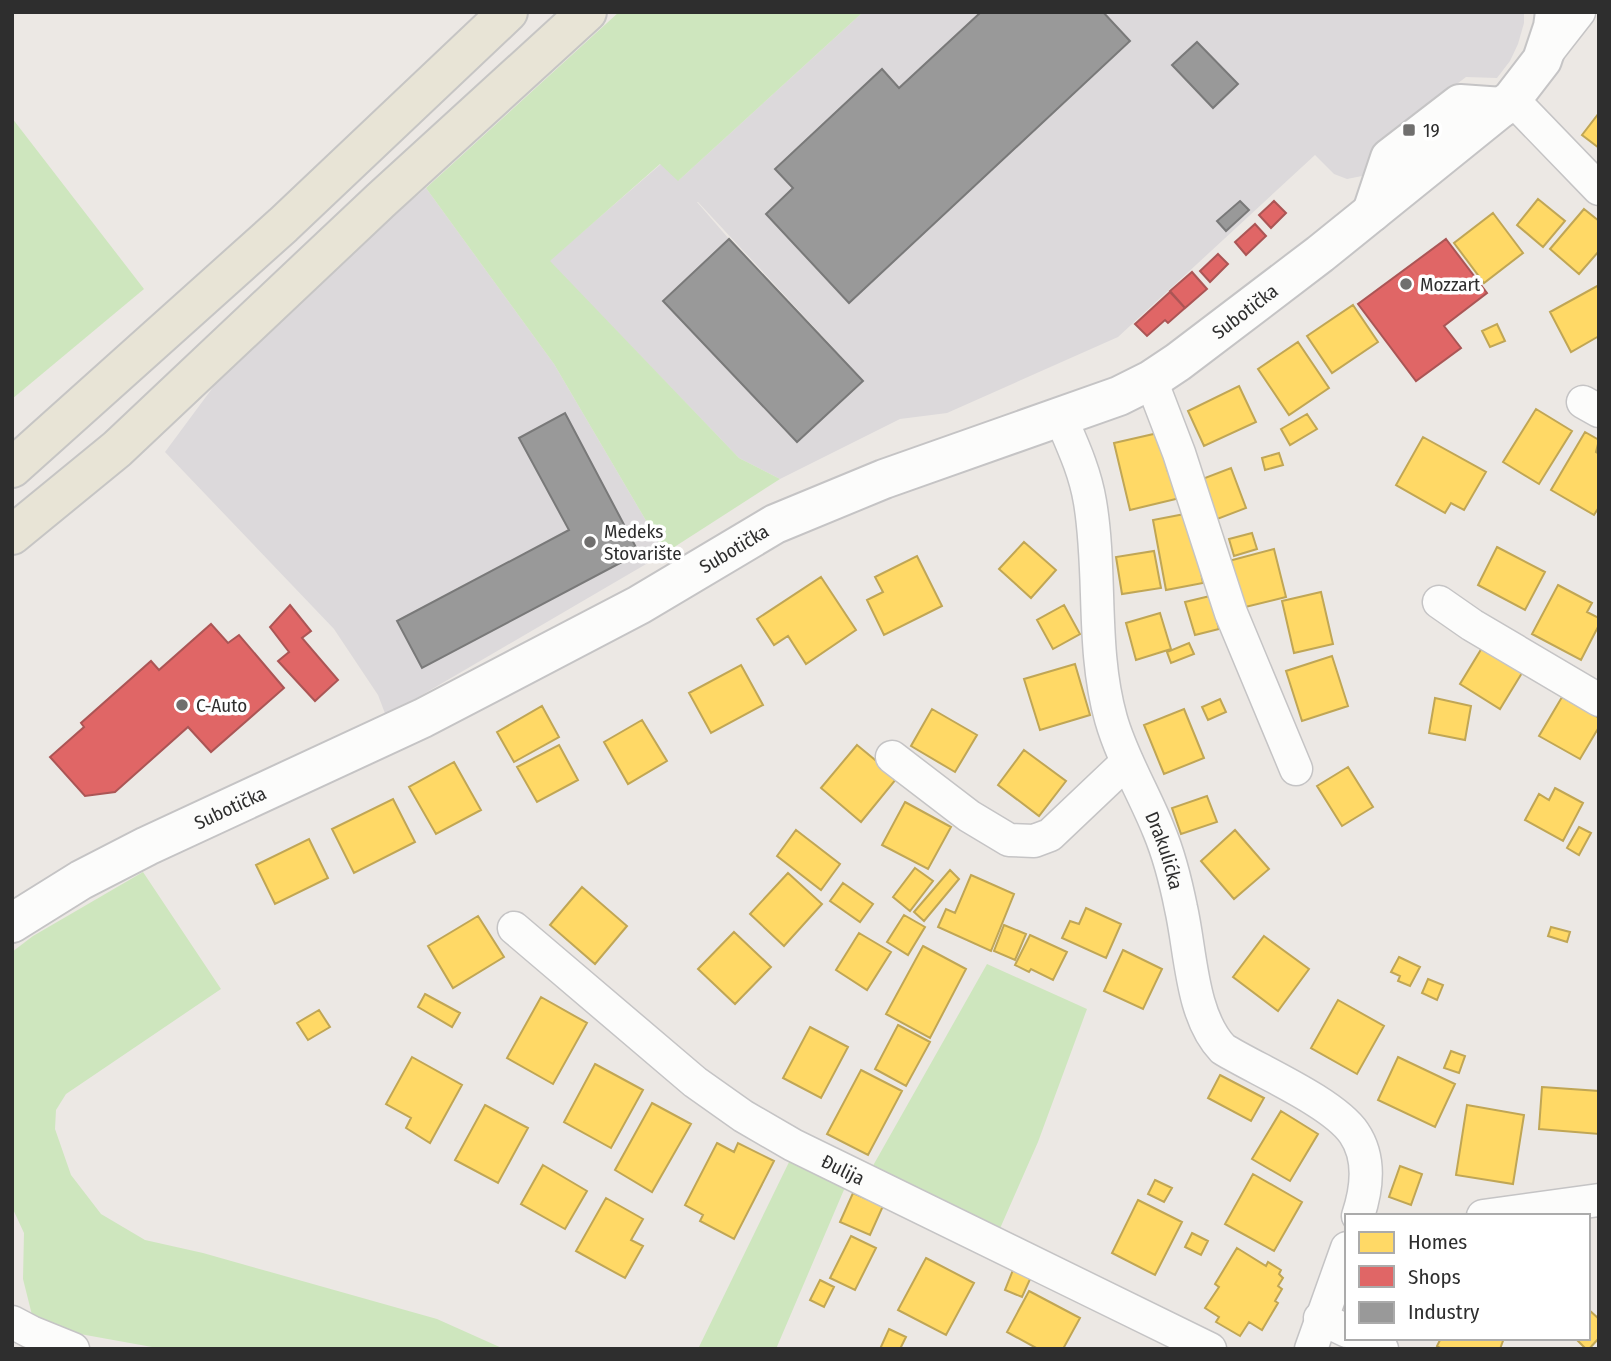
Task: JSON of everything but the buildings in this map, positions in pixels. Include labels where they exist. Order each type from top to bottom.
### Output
[{"type":"main road","points":[[12,468],[283,225],[508,12]]},
{"type":"main road","points":[[12,535],[117,449],[381,200],[586,12]]},
{"type":"street","points":[[1542,60],[1555,12]]},
{"type":"street","name":"Subotička","points":[[12,923],[81,880],[147,846],[422,718],[615,618],[775,524],[884,479],[1119,396],[1151,380],[1372,212],[1507,103],[1579,12]]},
{"type":"street","points":[[1507,103],[1599,189]]},
{"type":"street","points":[[1151,380],[1179,453],[1231,613],[1296,769]]},
{"type":"street","name":"Drakulićka","points":[[1060,416],[1082,467],[1090,501],[1104,684],[1111,719],[1127,762],[1160,832],[1181,907],[1203,1019],[1213,1039],[1223,1049],[1312,1099],[1342,1119],[1355,1134],[1364,1155],[1367,1174],[1359,1214]]},
{"type":"street","points":[[1439,602],[1472,625],[1599,700]]},
{"type":"street","points":[[892,757],[970,816],[1009,840],[1021,841],[1034,841],[1049,835],[1127,762]]},
{"type":"street","name":"Đulija","points":[[514,928],[695,1082],[743,1116],[793,1145],[1210,1349]]},
{"type":"street","points":[[1498,1214],[1599,1200]]},
{"type":"street","points":[[1311,1349],[1334,1325],[1345,1260]]},
{"type":"street","points":[[12,1322],[73,1349]]},
{"type":"street","points":[[1365,1340],[1382,1349]]},
{"type":"shaded area","points":[[863,12],[1524,12],[1518,44],[1510,61],[1497,78],[1466,77],[1377,145],[1372,174],[1347,179],[1334,174],[1315,155],[1118,337],[947,413],[900,419],[780,479],[739,458],[549,261],[661,164],[679,180]],"holes":[[[698,202],[866,383],[729,239]]]},
{"type":"shaded area","points":[[426,188],[554,364],[665,553],[386,716],[378,695],[334,629],[165,452],[251,336]]},
{"type":"green space","points":[[619,12],[863,12],[678,181],[660,164],[550,261],[739,458],[780,479],[665,553],[554,364],[426,188]]},
{"type":"green space","points":[[12,118],[144,289],[12,399]]},
{"type":"green space","points":[[143,872],[221,989],[66,1094],[56,1110],[55,1129],[71,1175],[101,1214],[145,1240],[203,1253],[437,1319],[504,1349],[163,1349],[69,1332],[33,1319],[23,1279],[24,1233],[12,1207],[12,952],[33,936]]},
{"type":"green space","points":[[987,964],[1087,1009],[1038,1142],[998,1233],[870,1171]]},
{"type":"green space","points":[[791,1158],[846,1185],[776,1349],[698,1349]]},
{"type":"place","name":"19","points":[[1409,130]]},
{"type":"place","name":"Mozzart","points":[[1406,284]]},
{"type":"place","name":"Medeks Stovarište","points":[[590,542]]},
{"type":"place","name":"C-Auto","points":[[182,705]]}]
